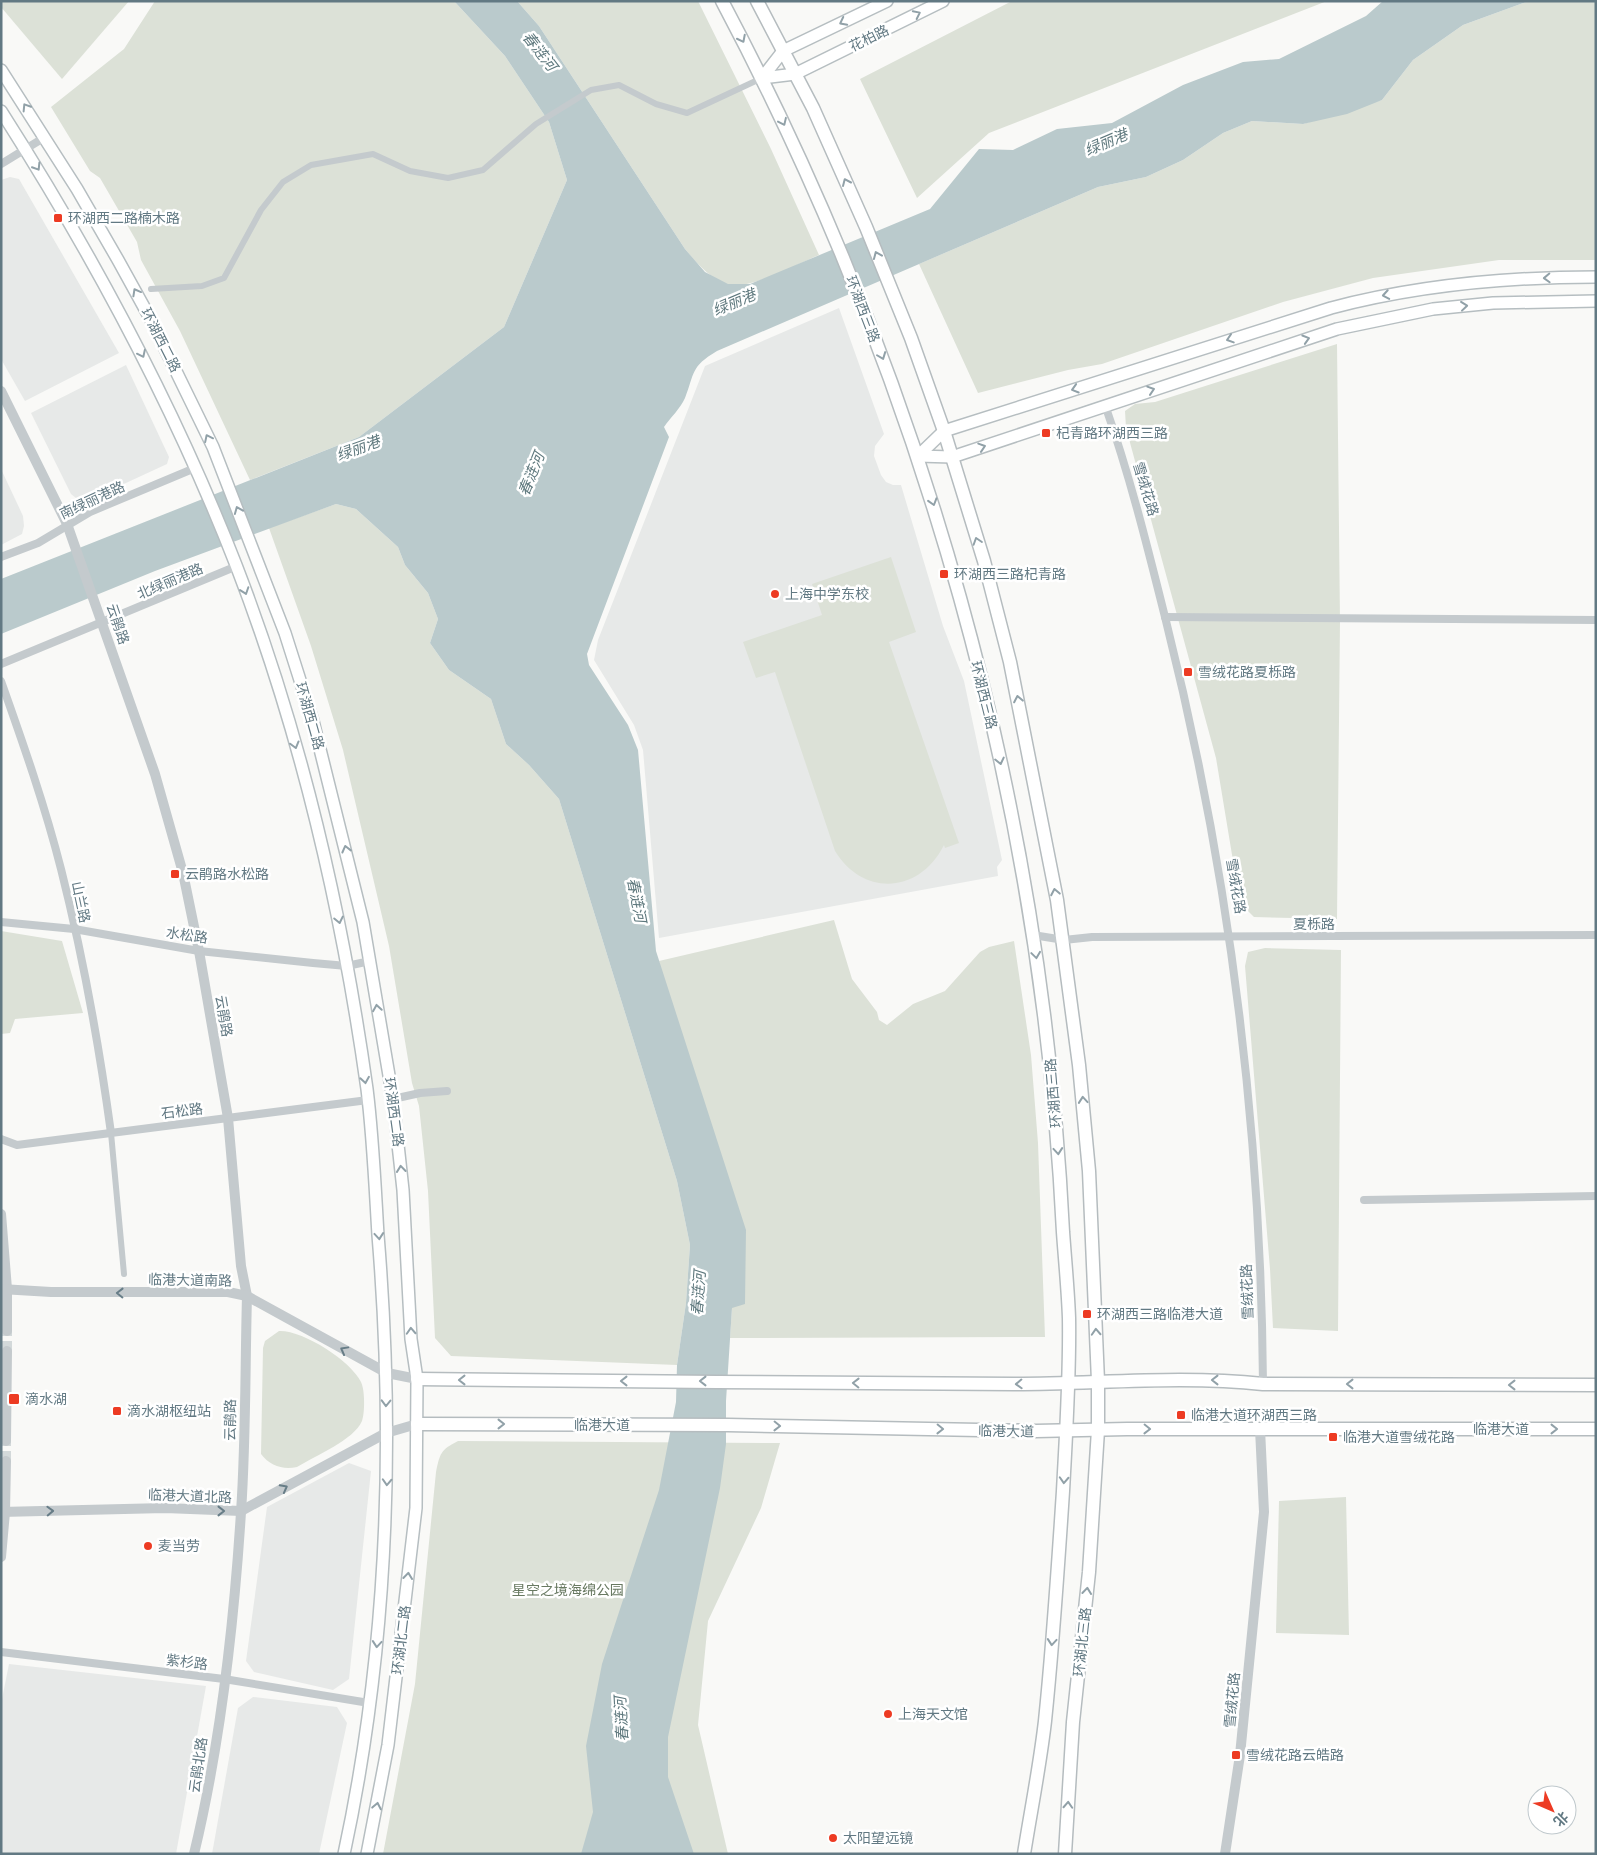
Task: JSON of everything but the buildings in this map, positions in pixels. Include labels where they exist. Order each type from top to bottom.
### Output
[{"type":"main road","name":"环湖西三路","points":[[722,1],[762,78],[836,240],[858,294],[918,456],[934,505],[983,685],[1004,776],[1033,935],[1051,1065],[1061,1183],[1069,1316],[1066,1432]]},
{"type":"main road","name":"环湖西三路","points":[[757,1],[795,74],[866,227],[889,282],[944,431],[1010,662],[1064,940],[1079,1065],[1089,1171],[1098,1381],[1098,1430]]},
{"type":"main road","name":"花柏路","points":[[762,78],[783,52],[887,1]]},
{"type":"main road","name":"花柏路","points":[[762,78],[795,74],[943,1]]},
{"type":"main road","name":"环湖西二路","points":[[1,70],[91,212],[150,318],[213,447],[285,632],[313,721],[350,864],[370,961],[393,1099],[403,1190],[411,1339],[417,1379],[417,1424]]},
{"type":"main road","name":"环湖西二路","points":[[1,111],[26,149],[98,270],[156,384],[206,491],[237,566],[291,728],[330,881],[347,966],[368,1100],[384,1305],[387,1373],[386,1433]]},
{"type":"main road","points":[[918,456],[944,431],[1259,330],[1376,296],[1445,284],[1489,280],[1596,277]]},
{"type":"main road","points":[[918,456],[952,457],[1287,344],[1390,317],[1433,309],[1493,303],[1596,301]]},
{"type":"main road","points":[[417,1379],[1016,1384],[1233,1380],[1263,1384],[1596,1385]]},
{"type":"main road","name":"环湖北二路","points":[[367,1854],[388,1745],[401,1641],[416,1508],[417,1424]]},
{"type":"main road","name":"临港大道","points":[[417,1424],[728,1425],[1066,1432],[1098,1430],[1260,1429],[1596,1429]]},
{"type":"main road","name":"环湖北三路","points":[[1065,1854],[1073,1722],[1089,1572],[1098,1430]]},
{"type":"main road","points":[[1024,1854],[1044,1724],[1058,1582],[1066,1432]]},
{"type":"main road","name":"环湖北二路","points":[[344,1854],[369,1703],[384,1560],[388,1473],[386,1433]]},
{"type":"street","points":[[151,289],[202,286],[224,278],[261,210],[277,189],[283,182],[311,166],[373,154],[410,171],[448,178],[483,170],[536,124],[591,90],[619,86],[656,104],[687,112],[762,78]]},
{"type":"street","points":[[1,164],[45,137]]},
{"type":"street","name":"云鹃路","points":[[1,391],[67,524],[95,599],[155,774],[183,873],[199,951],[228,1118],[241,1266],[247,1296],[241,1511],[224,1679]]},
{"type":"street","name":"雪绒花路","points":[[1105,405],[1146,536],[1199,759],[1230,937],[1247,1079],[1255,1182],[1263,1384]]},
{"type":"street","name":"南绿丽港路","points":[[1,558],[38,543],[90,512],[195,468]]},
{"type":"street","name":"北绿丽港路","points":[[1,664],[237,566]]},
{"type":"street","points":[[1165,617],[1596,620]]},
{"type":"street","name":"山兰路","points":[[1,682],[42,803],[61,869],[91,1010],[111,1133]]},
{"type":"street","name":"水松路","points":[[1,922],[74,929],[199,951],[347,966],[370,961]]},
{"type":"street","name":"夏栎路","points":[[1033,935],[1064,940],[1092,937],[1596,936]]},
{"type":"street","points":[[393,1099],[420,1093],[447,1091]]},
{"type":"street","name":"石松路","points":[[1,1139],[17,1146],[368,1100]]},
{"type":"street","points":[[111,1133],[124,1274]]},
{"type":"street","points":[[1364,1200],[1596,1196]]},
{"type":"street","points":[[1,1214],[7,1331]]},
{"type":"street","name":"临港大道南路","points":[[4,1289],[50,1292],[228,1292],[247,1296],[387,1373],[417,1379]]},
{"type":"street","points":[[6,1441],[7,1351]]},
{"type":"street","name":"临港大道北路","points":[[3,1512],[165,1508],[241,1511],[386,1433],[417,1424]]},
{"type":"street","name":"雪绒花路","points":[[1225,1854],[1240,1755],[1264,1512],[1260,1429]]},
{"type":"street","points":[[1,1558],[6,1461]]},
{"type":"street","name":"紫杉路","points":[[1,1652],[224,1679],[369,1703]]},
{"type":"street","name":"云鹃北路","points":[[194,1854],[207,1800],[224,1679]]},
{"type":"shaded area","points":[[10,177],[19,179],[119,353],[25,401],[1,359],[1,180]]},
{"type":"shaded area","name":"上海中学东校","points":[[839,308],[884,434],[875,446],[874,456],[881,475],[886,482],[893,485],[901,485],[943,626],[964,681],[1002,860],[997,867],[998,876],[659,938],[643,750],[634,725],[594,660],[598,640],[705,366]]},
{"type":"shaded area","points":[[126,365],[169,457],[167,464],[87,501],[81,502],[71,494],[31,413]]},
{"type":"shaded area","points":[[1,469],[23,516],[24,526],[22,534],[1,545]]},
{"type":"shaded area","points":[[349,1463],[371,1471],[349,1679],[333,1690],[254,1672],[246,1661],[267,1507]]},
{"type":"shaded area","points":[[9,1664],[206,1686],[176,1854],[1,1854],[1,1704]]},
{"type":"shaded area","points":[[253,1697],[337,1707],[347,1723],[319,1854],[212,1854],[238,1708]]},
{"type":"green space","points":[[1,1],[129,1],[62,79],[1,7]]},
{"type":"green space","points":[[155,1],[454,1],[505,56],[549,122],[567,180],[504,327],[359,437],[250,480],[180,331],[141,260],[137,242],[100,178],[90,171],[51,107],[124,49]]},
{"type":"green space","points":[[517,1],[698,1],[771,149],[819,255],[773,276],[748,284],[727,284],[709,274],[685,249],[539,26]]},
{"type":"green space","points":[[1012,1],[1327,1],[989,133],[917,198],[860,79]]},
{"type":"green space","points":[[1529,1],[1596,1],[1596,260],[1499,260],[1373,278],[1283,302],[1102,364],[1068,370],[978,393],[919,264],[1098,187],[1146,177],[1183,160],[1223,133],[1252,121],[1303,124],[1382,100],[1413,60],[1463,25]]},
{"type":"green space","points":[[1337,344],[1340,621],[1337,919],[1254,917],[1240,903],[1216,758],[1126,428],[1125,411],[1135,404],[1155,402]]},
{"type":"green space","points":[[336,504],[356,509],[398,547],[405,565],[428,593],[438,619],[430,643],[449,670],[491,699],[506,744],[529,765],[559,799],[677,1181],[690,1245],[686,1303],[677,1365],[451,1356],[435,1338],[428,1191],[419,1106],[412,1083],[389,946],[343,750],[311,646],[269,528]]},
{"type":"green space","points":[[891,557],[916,632],[889,642],[959,843],[945,848],[944,845],[934,861],[921,873],[907,880],[891,884],[861,877],[847,866],[835,851],[775,672],[756,678],[743,642],[822,615],[812,584]]},
{"type":"green space","points":[[834,920],[852,979],[877,1012],[879,1020],[887,1025],[913,1004],[945,991],[980,952],[989,947],[1014,941],[1031,1055],[1038,1143],[1045,1337],[730,1338],[732,1308],[659,961]]},
{"type":"green space","points":[[1,931],[62,941],[83,1013],[15,1019],[10,1033],[1,1034]]},
{"type":"green space","points":[[1265,948],[1341,950],[1338,1331],[1273,1328],[1270,1269],[1245,966],[1248,952]]},
{"type":"green space","points":[[279,1331],[289,1332],[313,1341],[337,1356],[356,1374],[361,1382],[364,1396],[362,1421],[351,1435],[323,1453],[292,1468],[268,1462],[261,1454],[263,1348],[265,1341]]},
{"type":"green space","name":"星空之境海绵公园","points":[[458,1441],[780,1443],[761,1508],[708,1621],[698,1725],[728,1854],[383,1854],[415,1684],[436,1472],[444,1450]]},
{"type":"green space","points":[[1346,1497],[1349,1635],[1276,1633],[1279,1501]]},
{"type":"water","points":[[454,1],[517,1],[539,26],[685,249],[705,272],[728,284],[750,284],[930,209],[979,149],[1013,150],[1057,129],[1112,123],[1183,85],[1243,62],[1279,59],[1366,16],[1383,1],[1529,1],[1463,25],[1413,60],[1382,100],[1347,114],[1303,124],[1252,121],[1223,133],[1183,160],[1146,177],[1098,187],[717,351],[698,366],[692,376],[683,402],[664,427],[669,437],[587,654],[589,665],[628,725],[638,750],[656,951],[746,1230],[745,1304],[732,1308],[726,1401],[726,1444],[720,1488],[668,1737],[668,1777],[694,1854],[581,1854],[593,1812],[586,1746],[602,1664],[659,1490],[676,1402],[677,1365],[686,1303],[690,1245],[677,1181],[559,799],[529,765],[506,744],[491,699],[449,670],[430,643],[438,619],[428,593],[405,565],[398,547],[356,509],[336,504],[155,571],[1,634],[1,579],[359,437],[504,327],[567,180],[549,122],[505,56]]},
{"type":"tunnel","points":[[7,1331],[7,1351]]},
{"type":"tunnel","points":[[6,1441],[6,1461]]},
{"type":"place","name":"环湖西二路楠木路","points":[[58,218]]},
{"type":"place","name":"杞青路环湖西三路","points":[[1046,433]]},
{"type":"place","name":"环湖西三路杞青路","points":[[944,574]]},
{"type":"place","name":"上海中学东校","points":[[775,594]]},
{"type":"place","name":"雪绒花路夏栎路","points":[[1188,672]]},
{"type":"place","name":"云鹃路水松路","points":[[175,874]]},
{"type":"place","name":"环湖西三路临港大道","points":[[1087,1314]]},
{"type":"place","name":"滴水湖","points":[[14,1399]]},
{"type":"place","name":"滴水湖枢纽站","points":[[117,1411]]},
{"type":"place","name":"临港大道环湖西三路","points":[[1181,1415]]},
{"type":"place","name":"临港大道雪绒花路","points":[[1333,1437]]},
{"type":"place","name":"麦当劳","points":[[148,1546]]},
{"type":"place","name":"上海天文馆","points":[[888,1714]]},
{"type":"place","name":"雪绒花路云皓路","points":[[1236,1755]]},
{"type":"place","name":"太阳望远镜","points":[[833,1838]]},
{"type":"water label","name":"春涟河","points":[[540,51]]},
{"type":"water label","name":"绿丽港","points":[[1106,142]]},
{"type":"water label","name":"绿丽港","points":[[734,302]]},
{"type":"water label","name":"绿丽港","points":[[358,448]]},
{"type":"water label","name":"春涟河","points":[[531,474]]},
{"type":"water label","name":"春涟河","points":[[637,900]]},
{"type":"water label","name":"春涟河","points":[[698,1293]]},
{"type":"water label","name":"春涟河","points":[[621,1719]]}]
